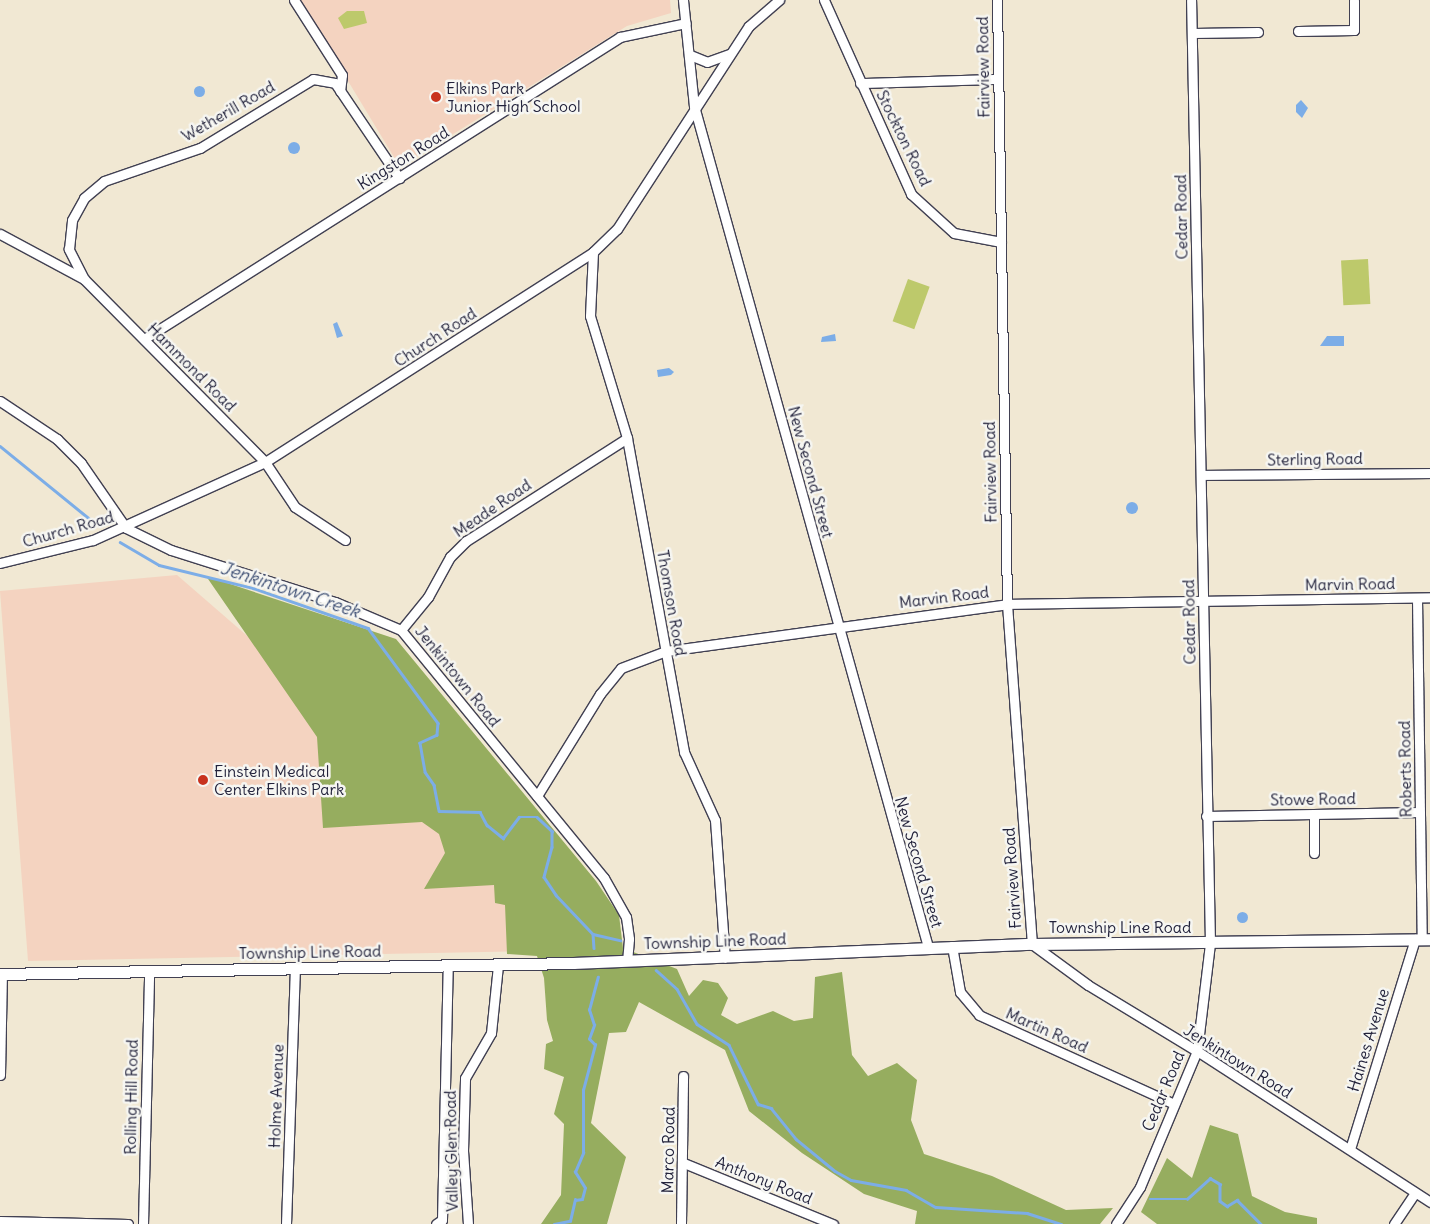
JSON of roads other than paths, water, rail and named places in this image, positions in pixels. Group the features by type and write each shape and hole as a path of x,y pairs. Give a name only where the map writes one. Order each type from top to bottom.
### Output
{"main road":[{"name":"Township Line Road","path":"1,974 725,958 928,947 1032,944 1422,939"}],"street":[{"path":"294,0 342,75 340,91"},
{"name":"New Second Street","path":"684,0 694,106 928,947"},
{"name":"Church Road","path":"0,563 93,540 126,528 265,462 593,252 618,229 694,106 749,26 779,0"},
{"name":"Stockton Road","path":"824,0 911,194 954,234 1001,242"},
{"name":"Fairview Road","path":"997,0 1007,604 1032,944"},
{"name":"Cedar Road","path":"1116,1224 1140,1187 1197,1051 1210,943 1191,0"},
{"path":"1298,31 1354,30 1354,0"},
{"name":"Kingston Road","path":"144,339 620,37 686,23"},
{"path":"1193,33 1258,32"},
{"path":"690,55 707,62 729,54"},
{"name":"Wetherill Road","path":"84,279 69,249 72,220 84,198 104,181 200,148 313,79 335,83 399,178"},
{"path":"860,83 997,79"},
{"name":"Hammond Road","path":"0,234 84,279 265,462 295,507 345,540"},
{"name":"Thomson Road","path":"593,252 590,316 628,438 684,752 715,820 725,958"},
{"name":"Jenkintown Road","path":"0,401 57,439 81,463 126,528 171,550 334,602 401,630 604,878 626,918 629,938 627,960"},
{"name":"Meade Road","path":"401,630 428,597 450,557 466,541 628,438"},
{"name":"Sterling Road","path":"1201,475 1430,473"},
{"name":"Marvin Road","path":"537,796 600,694 621,668 666,651 838,625 1007,604 1430,597"},
{"name":"Roberts Road","path":"1417,598 1422,939"},
{"name":"Stowe Road","path":"1206,816 1420,812"},
{"path":"1314,814 1314,853"},
{"name":"Haines Avenue","path":"1350,1149 1422,939"},
{"name":"Jenkintown Road","path":"1032,944 1088,985 1197,1051 1430,1202"},
{"name":"Martin Road","path":"952,946 960,992 979,1015 1174,1104"},
{"name":"Valley Glen Road","path":"468,1224 463,1151 465,1078 491,1033 498,964"},
{"path":"439,1222 448,965"},
{"name":"Holme Avenue","path":"286,1224 295,969"},
{"name":"Rolling Hill Road","path":"143,1224 148,971"},
{"path":"0,1075 1,974"},
{"name":"Marco Road","path":"681,1224 684,1163 683,1076"},
{"name":"Anthony Road","path":"684,1163 833,1224"},
{"path":"1394,1224 1415,1193"},
{"path":"0,1221 128,1224"}],"water":[{"path":"199,85 205,91 199,97 193,91"},
{"path":"1301,100 1308,108 1302,118 1296,112 1296,105"},
{"path":"292,142 296,142 300,148 296,154 292,154 288,150 288,146"},
{"path":"337,322 343,336 337,338 333,324"},
{"path":"835,334 836,341 821,342 822,337"},
{"path":"1327,336 1344,336 1344,346 1320,346"},
{"path":"669,368 674,372 671,375 658,377 657,370"},
{"path":"1130,502 1134,502 1138,508 1134,514 1130,514 1126,510 1126,506"},
{"path":"1242,911 1248,917 1242,923 1236,917"}],"waterway":[{"name":"Jenkintown Creek","path":"0,446 96,524"},
{"name":"Jenkintown Creek","path":"120,542 159,565 253,588 368,628 438,723 437,735 420,743 425,772 434,785 439,811 480,812 487,825 503,838 519,817 537,817 552,831 552,847 544,877 556,895 593,934 620,940"},
{"path":"593,934 594,948"},
{"name":"Jenkintown Creek","path":"656,970 677,989 697,1024 729,1045 758,1104 771,1108 796,1139 835,1171 851,1180 906,1190 936,1207 1027,1213 1061,1224"},
{"path":"554,1224 570,1221 575,1200 582,1199 585,1188 575,1172 583,1153 583,1090 595,1045 589,1039 594,1025 589,1010 598,977"},
{"name":"Jenkintown Creek","path":"1150,1199 1187,1199 1210,1178 1220,1184 1220,1201 1227,1206 1237,1200 1261,1224"}],"place":[{"name":"Elkins Park Junior High School","path":"436,97"},
{"name":"Einstein Medical Center Elkins Park","path":"203,780"}]}
